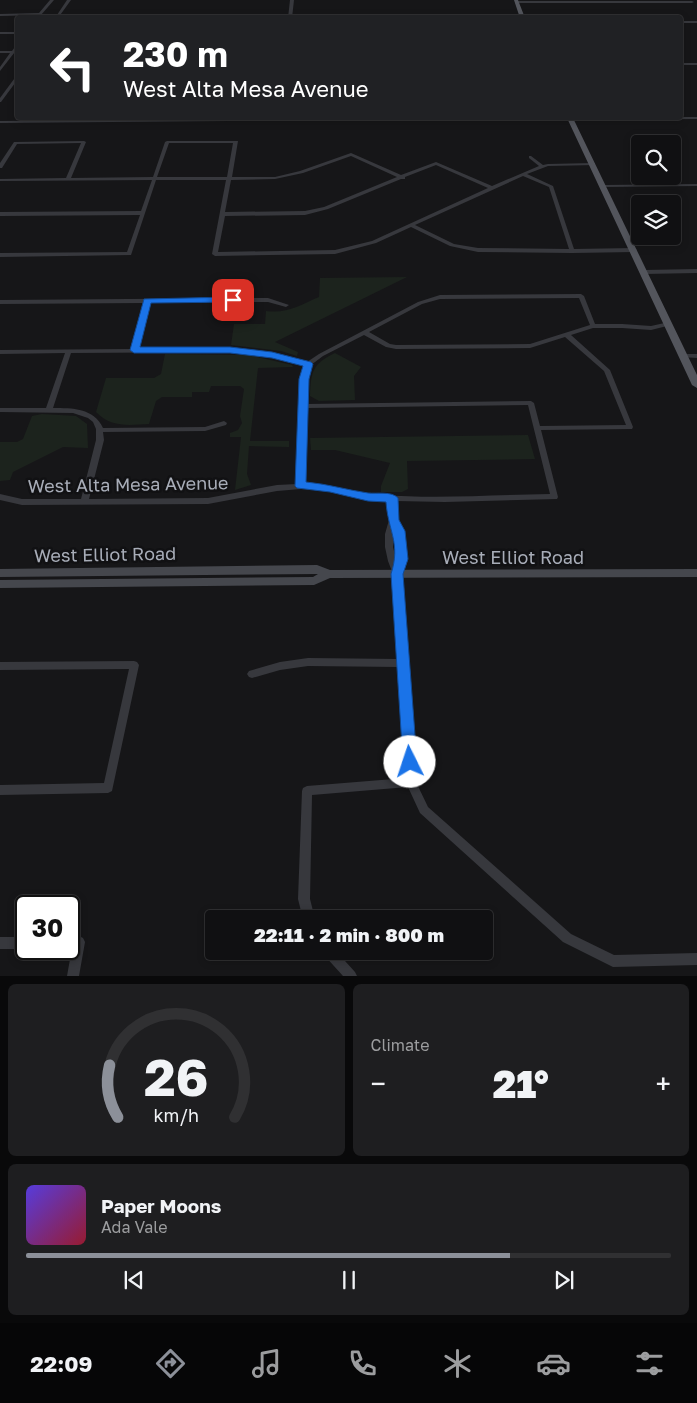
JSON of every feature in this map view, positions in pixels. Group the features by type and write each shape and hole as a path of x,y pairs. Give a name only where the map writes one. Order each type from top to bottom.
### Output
{"main road":[{"path":"516,1 522,15"},
{"path":"572,120 697,385"},
{"name":"West Elliot Road","path":"0,573 317,568 329,574"},
{"name":"West Elliot Road","path":"0,584 314,581 329,574 697,572"}],"street":[{"path":"0,15 40,14 52,0"},
{"path":"58,15 69,0"},
{"path":"290,15 292,0"},
{"path":"516,1 692,2"},
{"path":"683,22 697,22"},
{"path":"0,33 15,33"},
{"path":"0,70 15,50"},
{"path":"0,52 13,52"},
{"path":"683,64 697,64"},
{"path":"0,101 15,80"},
{"path":"683,118 697,118"},
{"path":"0,122 140,120"},
{"path":"0,168 16,143 84,142 68,179"},
{"path":"0,255 129,254 141,213 167,142 236,142 215,254 335,252 374,242 542,166 593,164"},
{"path":"0,180 275,178 301,172 352,154 403,178"},
{"path":"531,157 542,166"},
{"path":"222,214 304,213 326,208 436,163 491,188"},
{"path":"523,174 550,186 572,251"},
{"path":"604,186 697,185"},
{"path":"0,214 141,213"},
{"path":"410,225 452,245 478,250 634,250"},
{"path":"644,272 697,271"},
{"path":"301,486 304,379 308,364 321,354 427,299 440,297 581,296 593,326"},
{"path":"0,302 268,300 286,305"},
{"path":"134,350 147,301"},
{"path":"364,332 388,346 530,346 593,326 655,328 669,324"},
{"path":"303,406 531,403 537,428 630,427 607,370 566,334"},
{"path":"0,352 230,350 272,355 308,364"},
{"path":"49,410 69,352"},
{"path":"683,356 697,356"},
{"path":"0,410 72,409 93,419 101,430 100,440 84,502"},
{"path":"101,430 205,429 224,423"},
{"name":"West Alta Mesa Avenue","path":"0,497 22,502 213,500 275,488 301,486 330,488 368,497 554,497 537,428"},
{"path":"392,498 393,520 388,531 389,550 390,559 397,574 411,782 424,810 567,938 613,961 697,959"},
{"path":"252,674 280,666 308,662 404,663"},
{"path":"0,666 134,664 108,788 0,790"},
{"path":"307,910 304,899 307,791 411,782"},
{"path":"0,943 15,943"},
{"path":"73,960 73,976"},
{"path":"336,960 351,976"}],"shaded area":[{"path":"407,277 275,342 298,352 297,356 281,351 231,345 234,324 265,324 266,311 287,310 319,297 320,278"},
{"path":"335,353 361,367 354,376 355,400 319,401 310,396 314,370 317,365"},
{"path":"165,354 248,355 292,365 293,367 258,368 250,441 289,441 289,447 249,446 247,474 251,485 235,490 241,437 230,437 230,433 238,430 242,423 240,416 244,389 240,386 211,386 209,392 192,392 192,397 162,397 156,401 149,424 127,425 114,423 96,412 106,378 154,378 161,374"},
{"path":"42,414 76,416 87,424 88,448 63,447 13,472 10,480 0,481 0,442 17,442 23,439 32,416"},
{"path":"528,435 535,459 407,461 408,489 402,492 381,492 381,486 390,463 335,450 311,450 310,438"}],"route":[{"path":"233,300 147,301 134,350 246,351 308,364 304,379 301,486 330,488 368,497 392,498 393,520 399,531 402,559 397,574 410,762"}]}
